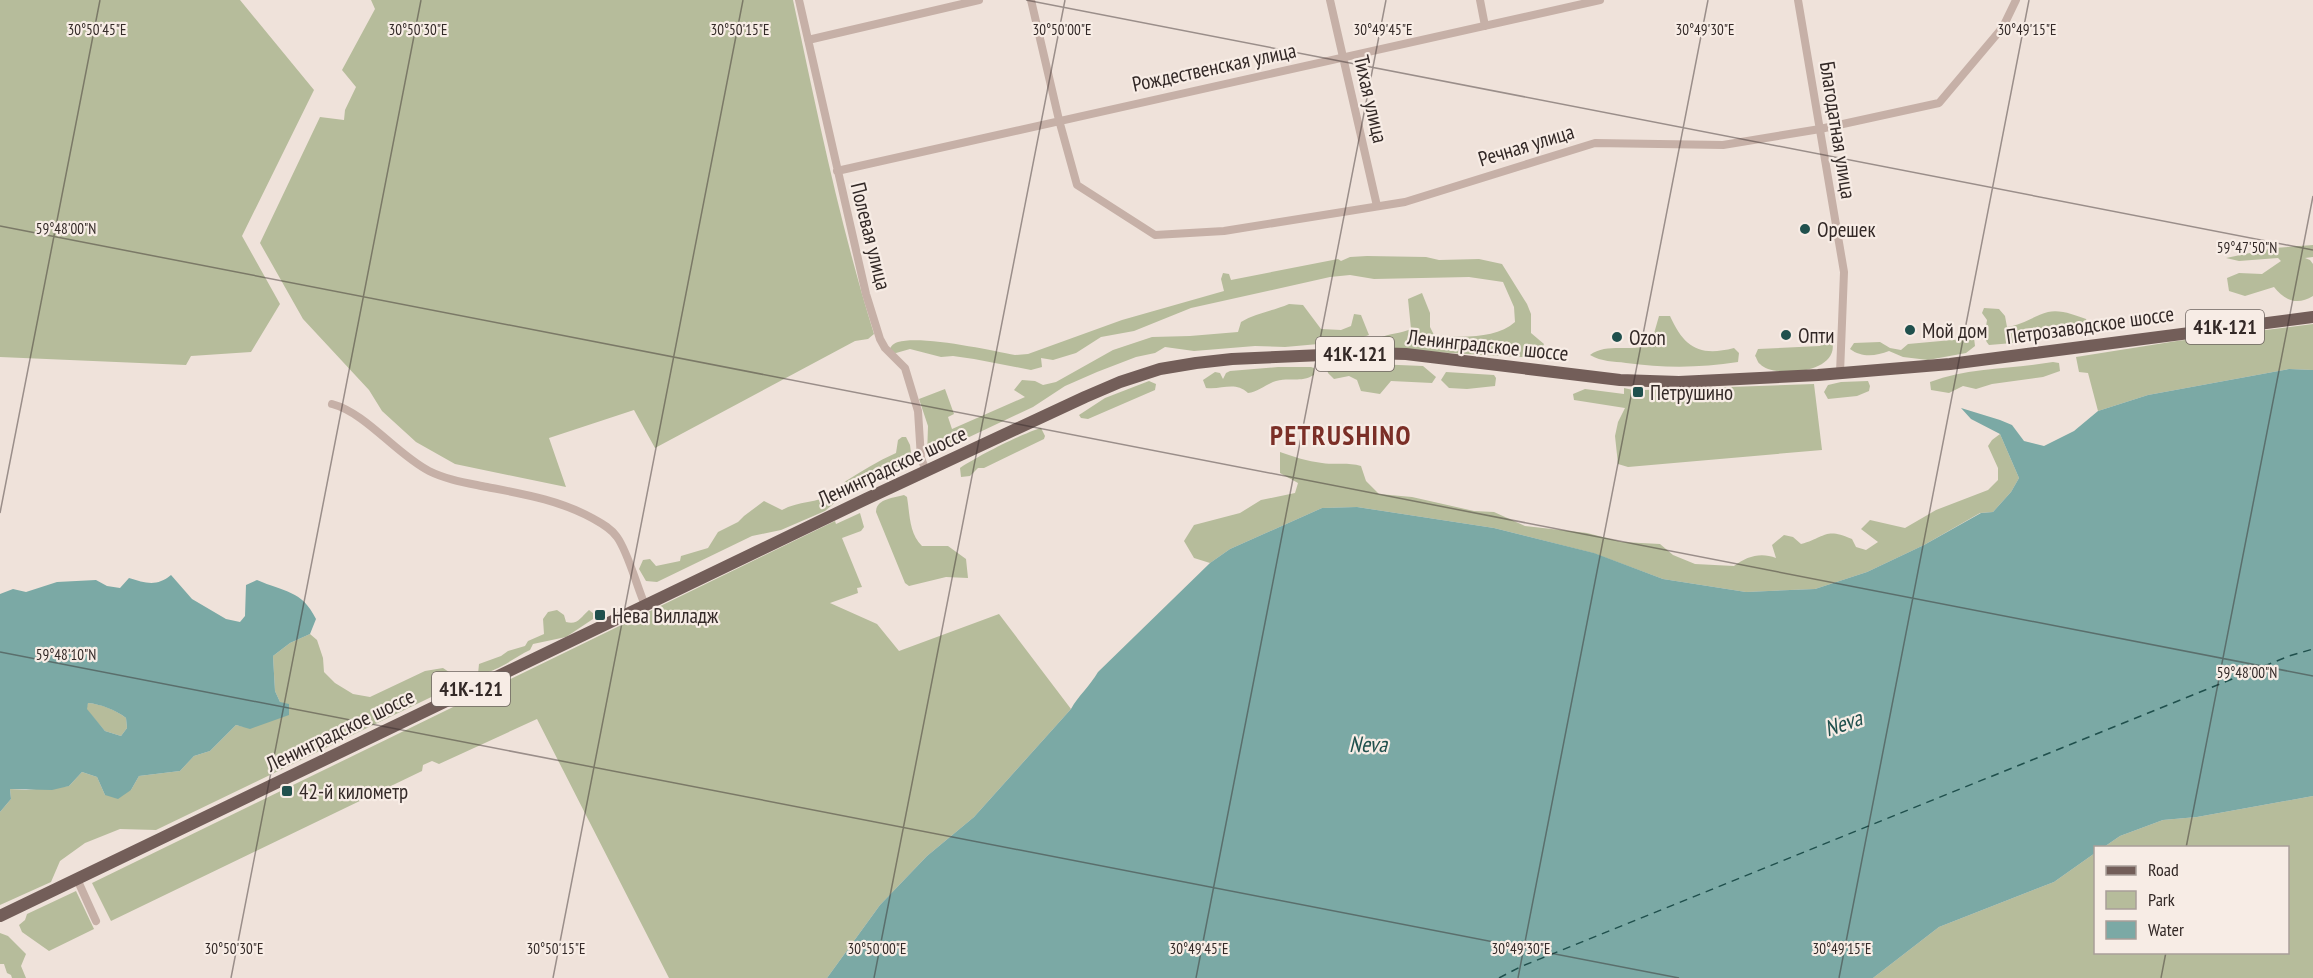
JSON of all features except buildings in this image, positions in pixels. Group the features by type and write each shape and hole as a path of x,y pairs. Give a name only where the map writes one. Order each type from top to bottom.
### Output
{"main road":[{"name":"Петрозаводское шоссе","path":"1871,370 1950,364 2313,316"},
{"name":"Ленинградское шоссе","path":"0,915 926,471 1120,382 1173,366 1207,361 1370,353 1406,354 1620,380 1660,382 1871,370"}],"street":[{"name":"Полевая улица","path":"799,0 866,294 880,339 885,348 904,368 918,411 921,458 926,471"},
{"path":"808,40 979,0"},
{"name":"Речная улица","path":"1031,0 1077,185 1155,235 1224,231 1404,202 1595,143 1723,145 1820,129 1939,103 2003,27 2016,0"},
{"name":"Тихая улица","path":"1330,0 1377,206"},
{"path":"1479,0 1485,26"},
{"name":"Рождественская улица","path":"837,171 1600,0"},
{"name":"Благодатная улица","path":"1798,0 1844,272 1840,373"},
{"path":"332,404 360,419 409,460 432,473 457,481 543,498 574,508 602,524 619,540 645,605"},
{"path":"77,879 96,921"}],"green space":[{"path":"0,0 240,0 314,90 242,236 280,304 251,352 191,356 186,365 0,357"},
{"path":"371,0 793,0 840,210 874,334 868,339 855,341 655,448 634,410 549,438 566,487 455,464 416,442 382,411 369,390 303,319 260,243 320,117 344,120 345,110 356,87 342,70 375,9"},
{"path":"2313,245 2313,257 2305,258 2313,264 2313,296 2302,301 2291,300 2274,287 2245,296 2229,291 2227,278 2239,273 2262,274 2281,261 2278,258 2239,261 2226,258 2274,248"},
{"path":"1350,257 1426,257 1439,260 1479,259 1502,264 1527,304 1531,314 1531,333 1544,344 1537,358 1379,349 1379,338 1411,329 1408,299 1422,293 1430,313 1430,327 1434,335 1466,337 1498,332 1515,322 1514,307 1503,282 1469,277 1374,279 1350,275 1330,277 1191,308 1134,331 1101,337 1076,353 1053,360 1041,358 1042,367 1031,370 974,359 941,357 910,349 896,353 889,352 898,342 922,340 1015,355 1028,354 1122,320 1224,291 1221,279 1223,273 1229,274 1231,280 1338,259 1341,261"},
{"path":"1289,304 1303,305 1321,329 1341,330 1351,326 1354,314 1361,315 1369,335 1352,341 1285,347 1255,346 1194,351 1165,347 1155,353 1136,357 1065,386 1033,407 927,457 928,426 919,399 945,389 954,414 948,417 952,429 1025,397 1014,390 1022,380 1035,381 1043,385 1056,382 1113,350 1152,337 1238,332 1241,322"},
{"path":"1984,308 1999,309 2005,316 2007,327 2057,311 2086,319 2090,330 2078,335 2044,339 2030,338 2013,343 1989,345 1985,336 1987,320 1982,313"},
{"path":"1659,316 1670,316 1681,335 1694,347 1711,351 1734,348 1739,353 1738,362 1696,366 1640,365 1608,361 1590,355 1604,349 1636,348 1651,344"},
{"path":"2313,324 2313,370 2289,369 2148,395 2098,411 2088,373 2079,372 2076,357 2177,341"},
{"path":"1974,338 1975,346 1966,353 1928,360 1903,357 1889,351 1864,355 1850,349 1854,343 1880,342 1890,348 1901,350 1908,344"},
{"path":"1827,341 1832,341 1832,352 1827,361 1805,371 1767,369 1759,363 1755,356 1758,349 1820,346"},
{"path":"1350,363 1423,366 1436,377 1432,383 1391,381 1380,394 1361,391 1357,380 1349,376 1334,379 1328,373 1327,368 1330,366"},
{"path":"2059,363 2060,371 2043,377 1992,384 1976,389 1963,386 1949,393 1931,390 1930,382 1945,377"},
{"path":"1311,367 1314,368 1314,375 1304,379 1276,381 1248,393 1238,387 1206,388 1203,380 1215,372 1220,373 1223,379 1230,371"},
{"path":"1446,372 1494,375 1495,386 1449,388 1441,380"},
{"path":"1149,381 1156,384 1155,390 1088,419 1081,418 1079,415 1105,398"},
{"path":"1868,381 1869,391 1857,396 1828,399 1824,392 1828,385"},
{"path":"1814,384 1822,450 1628,467 1618,464 1615,436 1618,422 1625,408 1574,400 1573,394 1585,389 1624,394 1624,388 1633,390 1634,397 1640,398 1644,390"},
{"path":"1041,428 1044,439 984,468 978,468 970,476 961,477 960,468 968,463 1011,440"},
{"path":"2000,434 2019,478 2011,492 1993,512 1980,513 1924,545 1867,572 1815,589 1746,592 1663,579 1593,553 1494,528 1357,507 1322,508 1230,549 1210,563 1194,558 1184,541 1194,525 1240,513 1261,500 1295,493 1298,483 1280,473 1280,452 1327,464 1361,466 1366,481 1379,494 1412,497 1474,511 1494,512 1525,526 1587,533 1622,542 1660,544 1673,555 1695,564 1734,566 1754,556 1765,555 1776,558 1772,545 1784,535 1793,537 1801,544 1826,534 1843,535 1852,539 1856,547 1866,550 1878,542 1861,529 1870,520 1905,528 1936,510 1988,490 1998,480 1998,468 1988,446"},
{"path":"906,437 910,445 912,461 874,478 861,490 839,499 825,511 781,530 752,536 657,582 646,581 639,569 643,560 650,559 656,566 680,561 681,556 708,548 718,532 738,522 764,501 782,510 834,493 846,481 896,453 898,440"},
{"path":"904,495 907,497 911,523 918,541 922,546 948,546 966,559 968,578 946,577 909,586 905,583 876,512 882,502"},
{"path":"860,513 864,527 861,531 842,538 862,587 857,588 858,593 830,603 877,624 899,651 999,614 1071,709 974,817 927,856 880,905 827,978 669,978 537,719 439,764 432,761 423,765 422,771 111,921 92,883 835,521 836,524"},
{"path":"557,610 564,615 566,622 570,623 579,620 589,610 594,614 593,619 566,637 533,644 530,650 505,664 492,671 478,674 479,664 525,646 528,641 544,634 543,619 548,612"},
{"path":"310,634 317,640 323,658 324,672 335,683 353,694 370,697 425,671 443,668 452,674 452,687 156,830 120,829 85,843 60,861 51,882 0,905 0,812 11,799 10,789 26,790 69,786 82,772 97,777 105,795 131,790 139,776 180,771 194,756 210,751 236,725 257,726 267,719 280,702 275,691 273,656 290,643"},
{"path":"88,703 108,708 126,718 127,728 121,736 105,731 86,709"},
{"path":"2313,796 2313,978 1873,978 1939,927 2054,882 2094,854 2094,954 2289,954 2289,846 2105,846 2120,836 2163,820 2197,817"},
{"path":"76,891 94,929 49,951 22,932 19,925 25,920 27,914"},
{"path":"0,933 8,936 26,954 21,966 26,978 12,978 7,973 4,964 0,964"}],"water":[{"name":"Neva","path":"2289,369 2313,370 2313,796 2197,817 2163,820 2120,836 2105,846 2094,846 2094,854 2054,882 1939,927 1873,978 827,978 880,905 927,856 974,817 1071,709 1098,672 1210,563 1230,549 1322,508 1357,507 1494,528 1594,553 1663,579 1746,592 1815,589 1867,572 1924,545 1981,513 1993,512 2011,492 2019,478 2000,434 1971,419 1961,408 2012,425 2024,441 2044,446 2074,431 2098,411 2148,395"},
{"path":"171,575 192,599 226,619 240,622 245,616 246,585 257,580 291,593 305,602 316,619 310,634 290,643 273,656 275,691 280,702 289,704 289,715 250,729 236,725 210,751 194,756 180,771 139,776 131,790 118,799 105,795 97,777 82,772 69,786 52,790 10,789 11,799 0,812 0,594 13,589 26,592 57,582 96,580 107,586 120,588 129,578 151,583 166,579","holes":["88,703 103,706 126,718 127,728 121,736 105,731 87,709"]}],"ferry route":[{"path":"1499,978 1520,967 2289,656 2313,649"}],"place":[{"name":"Орешек","path":"1805,229"},
{"name":"Мой дом","path":"1910,330"},
{"name":"Опти","path":"1786,335"},
{"name":"Ozon","path":"1617,337"},
{"name":"Петрушино","path":"1638,392"},
{"name":"Нева Вилладж","path":"600,615"},
{"name":"42-й километр","path":"287,791"}],"district":[{"name":"PETRUSHINO","path":"1341,435"}]}
